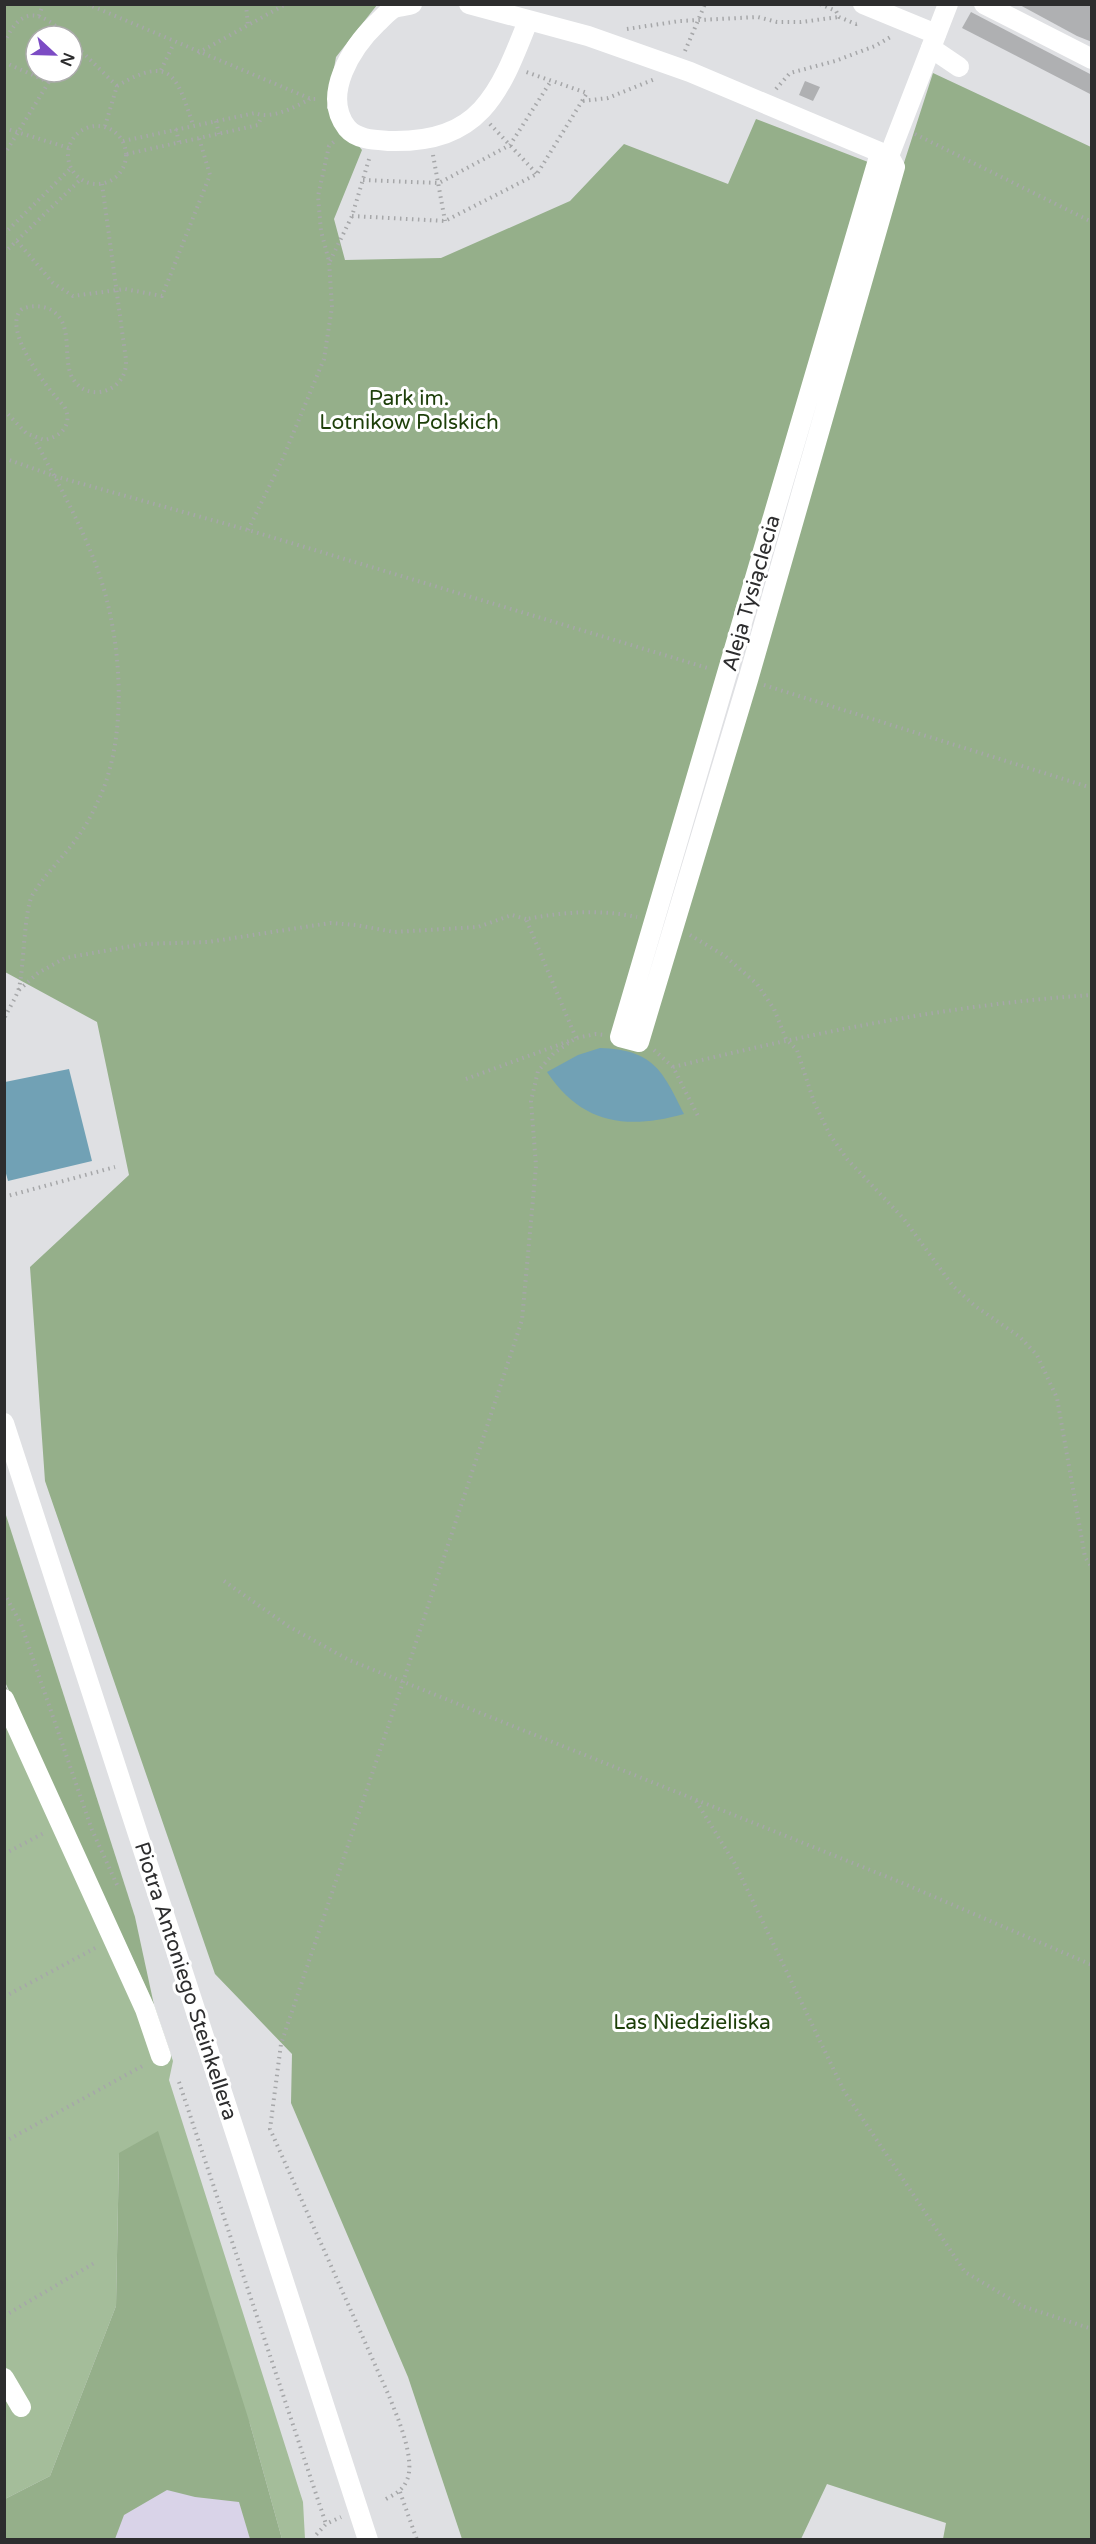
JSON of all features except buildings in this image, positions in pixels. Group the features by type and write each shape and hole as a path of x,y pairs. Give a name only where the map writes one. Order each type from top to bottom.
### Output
{"street":[{"path":"470,4 588,36 678,68 889,156"},
{"name":"Aleja Tysiąclecia","path":"620,1037 878,160 889,156 948,4"},
{"path":"984,4 1092,59"},
{"path":"399,6 366,34 351,53 337,98 348,130 360,137 375,140 430,139 455,129 479,113 497,92 510,67 528,21"},
{"path":"863,13 933,41 959,67"},
{"name":"Aleja Tysiąclecia","path":"639,1042 748,680 895,167 889,156"},
{"path":"620,1037 639,1042"},
{"name":"Piotra Antoniego Steinkellera","path":"4,1423 368,2540"},
{"path":"4,1700 114,1938 145,2009 160,2056"},
{"path":"4,2378 21,2407"}],"path":[{"path":"39,16 43,4"},
{"path":"87,4 174,43 311,99 337,98"},
{"path":"246,4 248,26"},
{"path":"198,53 286,4"},
{"path":"582,101 608,98 678,68 705,4"},
{"path":"820,4 836,11 839,17"},
{"path":"622,30 697,20 758,17 777,22 801,22 839,17 856,24 863,13"},
{"path":"4,43 11,28 30,16 46,18 53,24"},
{"path":"763,103 790,74 875,46 900,31"},
{"path":"160,70 174,43"},
{"path":"84,54 117,86"},
{"path":"4,62 24,71"},
{"path":"352,216 446,221 537,174 587,93 510,67"},
{"path":"105,126 117,86 143,73 160,70 171,76 178,84 193,125"},
{"path":"363,180 439,183 510,146 551,81"},
{"path":"4,155 47,84"},
{"path":"123,141 255,113 262,116 293,109 311,99"},
{"path":"479,113 537,174"},
{"path":"127,154 258,125 262,116"},
{"path":"216,121 219,134"},
{"path":"92,126 105,126 114,130 123,141 127,154 123,169 114,179 102,184 91,183 81,179 71,168 68,159 69,148 79,132 92,126"},
{"path":"900,127 1092,222"},
{"path":"4,128 69,148"},
{"path":"176,129 179,143"},
{"path":"248,530 283,458 324,359 332,308 329,261 321,231 318,196 329,146 348,130"},
{"path":"17,241 53,283 72,296 125,289 162,296 210,176 199,138"},
{"path":"430,139 446,221"},
{"path":"329,261 352,216 375,140"},
{"path":"5,233 71,168"},
{"path":"4,253 81,179"},
{"path":"10,319 15,313 31,307 52,310 63,326 71,376 78,385 89,392 111,389 119,383 127,369 102,184"},
{"path":"27,367 68,413 68,422 60,434 53,439 34,438"},
{"path":"4,410 34,438 95,562 106,597 114,642 118,687 117,724 111,764 84,829 31,896 19,990 5,1017"},
{"path":"4,458 54,476 248,530 728,674"},
{"path":"748,680 1092,788"},
{"path":"19,990 38,973 65,958 143,944 208,942 330,923 394,932 478,927 512,915 526,918"},
{"path":"673,1067 786,1039 987,1006 1092,994"},
{"path":"465,1079 576,1038 596,1034 620,1037"},
{"path":"386,2499 399,2492 408,2479 408,2458 402,2429 270,2129 281,2044 522,1320 536,1166 531,1101 538,1071 554,1053 576,1038"},
{"path":"786,1039 797,1050 818,1110 830,1135 847,1159 903,1218 953,1286 1020,1337 1037,1355 1057,1398 1085,1557 1092,1568"},
{"path":"639,1042 656,1051 673,1067 698,1116"},
{"path":"4,1197 116,1167"},
{"path":"224,1581 288,1626 349,1660 900,1882 1092,1965"},
{"path":"4,1593 21,1624 92,1830 118,1887"},
{"path":"695,1800 735,1864 844,2091 965,2272 1022,2306 1092,2329"},
{"path":"4,1854 60,1824"},
{"path":"4,1997 114,1938"},
{"path":"4,2142 160,2056"},
{"path":"179,2082 326,2524"},
{"path":"4,2316 96,2262"},
{"path":"399,2492 417,2540"},
{"path":"315,2540 315,2536 326,2524 342,2517"}],"shaded area":[{"path":"221,2437 250,2539 5,2540 5,2499"}],"green space":[{"path":"4,5 377,5 336,57 327,108 362,150 334,219 345,260 441,258 570,201 624,144 728,184 756,119 868,162 614,1028 646,1039 902,169 933,73 1091,147 1091,2539 943,2539 946,2523 827,2484 801,2539 462,2539 408,2377 291,2103 292,2054 215,1974 45,1481 30,1267 129,1175 97,1022 5,972"},
{"path":"4,1509 135,1917 154,2005 5,1682"},
{"path":"4,1682 154,2005 173,2061 169,2080 303,2502 305,2539 282,2539 250,2424 119,2153 116,2306 50,2476 5,2499"},
{"path":"158,2131 250,2424 282,2539 250,2539 239,2502 195,2497 167,2490 124,2515 115,2539 5,2539 5,2499 50,2476 116,2306 119,2153"}],"water":[{"path":"600,1048 632,1053 654,1065 669,1085 684,1114 643,1122 624,1121 590,1112 575,1103 547,1072 578,1055"},
{"path":"69,1069 92,1161 8,1181 4,1166 5,1082"}],"park label":[{"name":"Park im. Lotnikow Polskich","path":"409,410"},
{"name":"Las Niedzieliska","path":"692,2022"}]}
